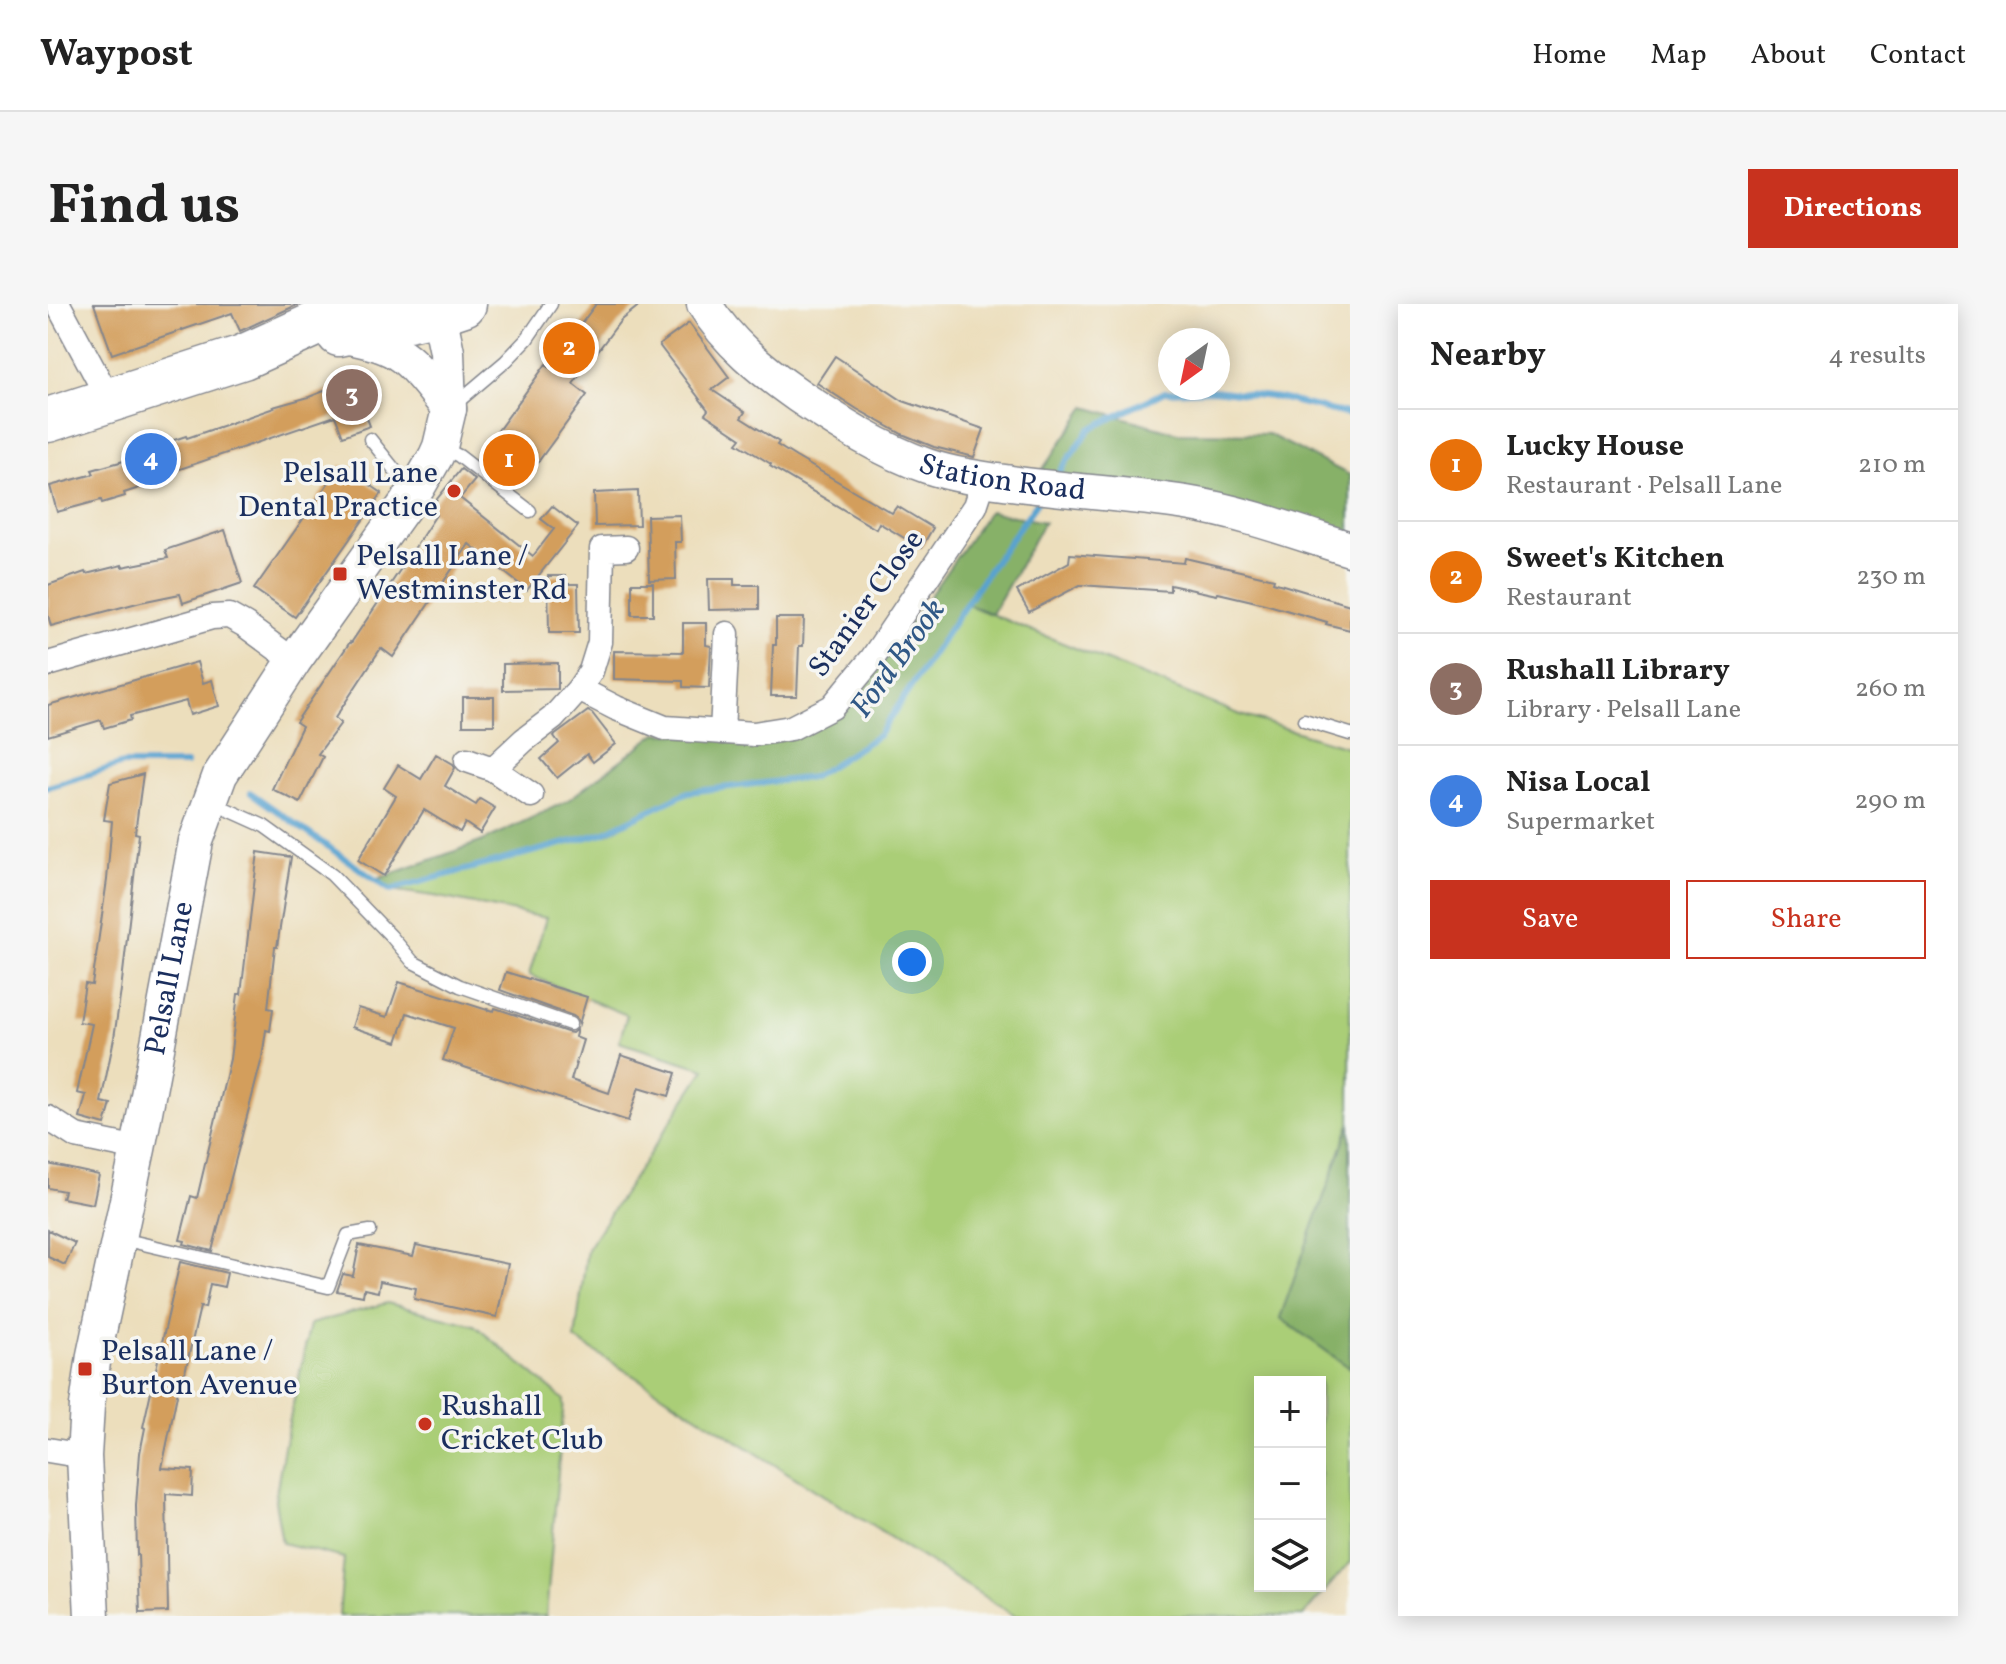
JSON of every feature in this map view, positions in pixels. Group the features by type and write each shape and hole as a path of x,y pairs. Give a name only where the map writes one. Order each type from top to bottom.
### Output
{"highway":[{"path":"48,420 243,357 345,314 447,307"}],"main road":[{"name":"Station Road","path":"704,304 745,355 769,375 825,414 877,444 928,466 984,479 1189,504 1238,515 1350,549"},
{"name":"Pelsall Lane","path":"92,1616 84,1456 87,1406 94,1355 138,1149 196,841 220,775 294,661 428,473 440,447 449,409 447,307"},
{"path":"345,314 377,343 400,354 412,364 449,409"}],"street":[{"path":"58,304 110,401"},
{"name":"Stanier Close","path":"579,689 665,728 754,734 791,728 832,707 872,659 975,506 984,479"},
{"path":"493,769 553,718 591,671 600,642 602,549 626,548"},
{"path":"48,664 212,617 229,616 294,661"},
{"path":"722,732 727,634"},
{"path":"467,760 493,769 531,795"},
{"path":"48,1118 76,1136 138,1149"},
{"path":"48,1450 84,1456"}],"lane":[{"path":"449,409 506,361 527,339 551,304"},
{"path":"370,439 402,479 418,487"},
{"path":"440,447 459,456 530,511"},
{"path":"1304,720 1350,734"},
{"path":"210,801 264,826 332,875 413,962 460,986 570,1024"},
{"path":"119,1238 328,1287 348,1235 370,1231"}],"green space":[{"path":"1086,407 1178,433 1268,434 1350,475 1350,535 1040,473"},
{"path":"989,511 1044,522 992,614 966,604 879,735 813,777 688,792 603,833 390,890 378,879 483,841 567,801 657,733 777,740 842,715 881,665"},
{"path":"966,604 1241,715 1350,748 1350,1124 1281,1318 1350,1368 1350,1562 1326,1590 1326,1376 1254,1376 1254,1592 1324,1592 1303,1616 1015,1616 575,1339 587,1249 705,1069 619,1042 627,1015 529,975 546,918 390,890 607,834 688,792 813,777 879,735"},
{"path":"1350,1124 1350,1368 1280,1318"},
{"name":"Rushall Cricket Club","path":"387,1303 474,1325 564,1400 546,1616 339,1616 344,1558 282,1543 275,1500 310,1324"}],"building":[{"path":"94,304 299,304 240,331 232,313 112,354"},
{"path":"596,304 641,304 621,320 573,384 587,395 538,462 497,432 546,364 549,367"},
{"path":"689,323 729,377 712,390 745,412 741,418 779,442 777,445 796,457 892,513 897,506 933,528 921,548 879,523 876,529 770,466 737,443 741,438 705,414 708,410 659,345"},
{"path":"835,356 903,401 984,429 974,457 934,447 902,434 817,383"},
{"path":"352,380 370,426 343,436 335,416 171,472 173,477 124,493 125,496 57,512 50,486 94,474 92,470 134,458 130,445 159,436 162,444 187,438"},
{"path":"341,465 382,493 295,617 254,589"},
{"path":"461,469 475,480 460,498 533,556 554,529 541,519 552,506 578,526 527,590 469,544 393,657 381,648 335,718 341,723 318,754 323,757 300,803 272,789 302,726 296,722 436,515 429,509"},
{"path":"638,491 639,525 595,526 594,493"},
{"path":"680,515 681,542 675,542 676,579 649,580 647,516"},
{"path":"225,530 242,583 183,603 180,594 51,626 48,585 85,572 168,558 165,550"},
{"path":"1070,554 1184,563 1185,558 1274,579 1273,582 1350,605 1350,630 1265,604 1170,585 1170,591 1080,585 1029,612 1017,591 1069,562"},
{"path":"548,576 565,576 565,584 578,584 579,633 549,633"},
{"path":"708,579 734,579 734,585 759,585 759,609 709,610"},
{"path":"632,583 653,583 653,615 632,615"},
{"path":"776,618 804,618 803,646 799,646 797,696 771,696"},
{"path":"683,623 706,623 706,645 711,646 709,688 683,687 683,681 614,679 614,651 683,652"},
{"path":"197,662 203,683 212,680 219,706 190,715 186,701 130,716 131,720 104,728 101,720 48,736 48,705"},
{"path":"558,663 558,689 503,690 503,664"},
{"path":"463,697 494,697 494,725 463,725"},
{"path":"588,711 616,744 593,762 587,754 557,778 541,759 559,743 554,736"},
{"path":"436,754 455,768 445,786 476,805 480,799 495,808 480,833 465,823 460,832 424,810 384,876 358,860 396,796 384,788 398,765 421,779"},
{"path":"143,774 121,990 101,1102 111,1104 105,1125 80,1118 86,1095 77,1093 92,1024 79,1022 85,984 92,985 107,880 112,821 104,820 110,783"},
{"path":"258,852 291,857 275,947 268,1008 273,1009 270,1031 266,1030 262,1058 212,1251 184,1244 185,1241 180,1240 191,1196 197,1198 230,1059"},
{"path":"506,972 587,997 579,1024 573,1016 500,990"},
{"path":"399,982 487,1010 494,1011 495,1008 567,1032 577,1029 575,1037 583,1040 571,1080 609,1093 621,1055 676,1073 669,1096 639,1087 628,1121 443,1060 454,1028 407,1013 397,1042 352,1027 358,1008 387,1017"},
{"path":"48,1164 99,1175 93,1204 62,1198 64,1191 48,1188"},
{"path":"48,1230 75,1243 65,1265 48,1257"},
{"name":"Rushall Cricket Club","path":"359,1245 413,1256 416,1245 508,1264 497,1317 414,1299 416,1288 380,1281 378,1292 364,1289 363,1296 337,1291 343,1274 353,1276"},
{"path":"180,1262 227,1273 224,1287 210,1284 205,1308 200,1307 183,1381 180,1380 162,1468 193,1470 192,1496 166,1494 168,1612 140,1613 136,1506 140,1453"}],"waterway":[{"name":"Ford Brook","path":"1055,478 1090,429 1164,392 1213,390 1279,398 1350,415"},
{"name":"Ford Brook","path":"251,793 390,890 603,833 688,792 813,777 879,735 1041,497"},
{"name":"Ford Brook","path":"48,787 123,764 186,764"}],"place":[{"name":"Sweet's Kitchen","path":"569,348"},
{"name":"Rushall Library","path":"352,395"},
{"name":"Nisa Local","path":"151,459"},
{"name":"Lucky House","path":"509,460"},
{"name":"Pelsall Lane Dental Practice","path":"454,491"},
{"name":"Pelsall Lane / Westminster Rd","path":"340,574"},
{"name":"Pelsall Lane / Burton Avenue","path":"85,1369"},
{"name":"Rushall Cricket Club","path":"425,1424"}]}
